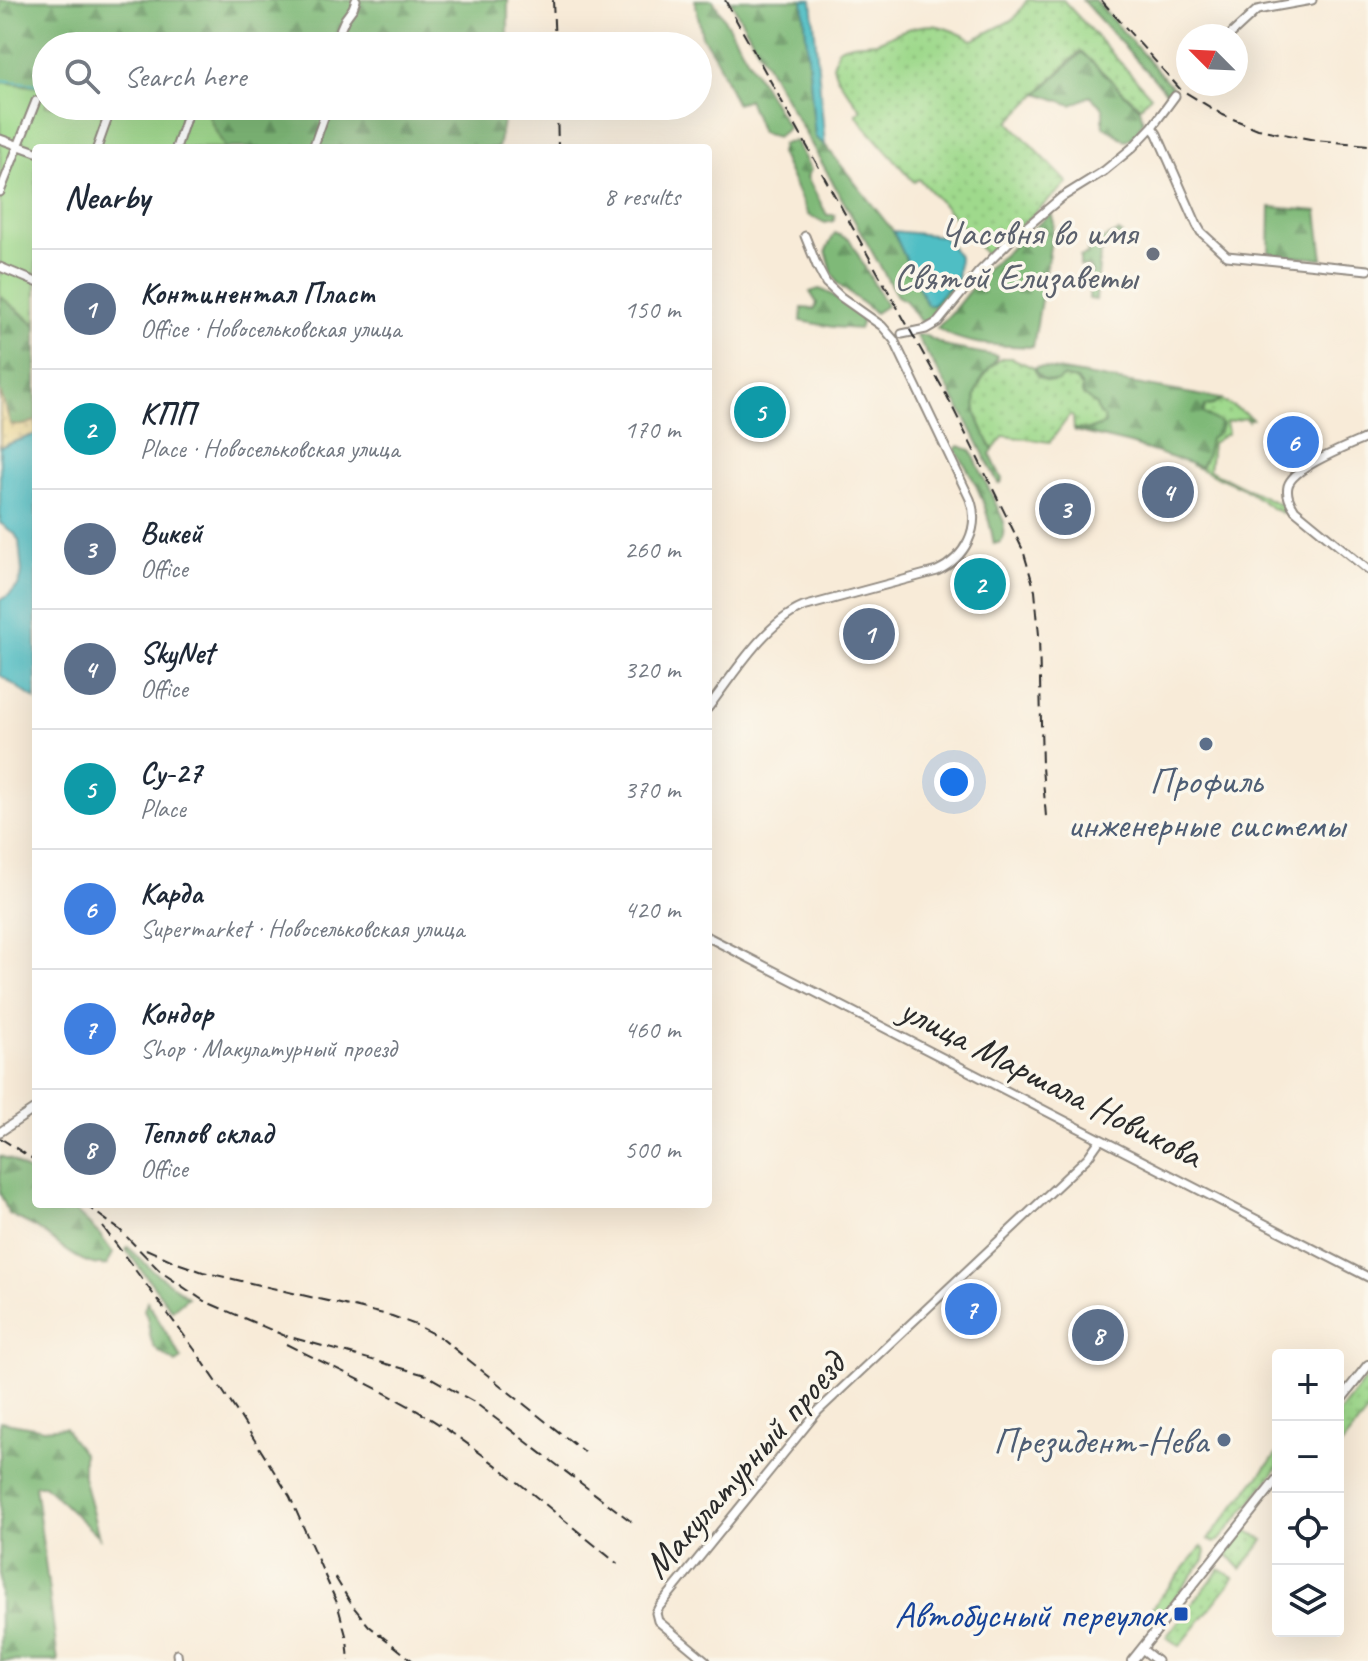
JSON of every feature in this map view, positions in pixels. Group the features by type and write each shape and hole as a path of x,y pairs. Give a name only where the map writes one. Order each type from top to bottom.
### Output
{"street":[{"path":"339,32 356,0"},
{"path":"1242,24 1257,10 1312,0"},
{"path":"902,334 926,329 938,322 978,273 1011,240 1062,197 1104,171 1132,148 1175,96"},
{"path":"0,192 32,111"},
{"path":"98,144 107,120"},
{"path":"177,144 185,120"},
{"path":"314,144 323,120"},
{"path":"1152,127 1201,232 1227,256 1368,270"},
{"path":"0,139 32,151"},
{"path":"712,703 766,635 788,615 809,605 949,566 965,547 974,526 970,499 894,340 882,326 826,283 805,236"},
{"path":"0,267 32,280"},
{"path":"1368,437 1304,468 1293,476 1287,492 1295,510 1368,570"},
{"name":"улица Маршала Новикова","path":"712,939 1368,1277"},
{"path":"0,1132 32,1111"},
{"name":"Макулатурный проезд","path":"706,1661 658,1621 656,1613 659,1607 818,1411 1088,1157 1100,1140"},
{"path":"1344,1395 1368,1365"},
{"path":"1132,1661 1272,1486"},
{"path":"1142,1649 1157,1661"}],"green space":[{"path":"0,0 508,0 508,32 32,32 32,86 0,82"},
{"path":"695,0 713,0 788,128 777,137 761,133 748,99 736,104 712,52 712,32 701,32"},
{"path":"730,0 803,0 815,137 825,145 893,231 927,305 933,305 946,289 951,288 951,295 934,316 920,321 906,301 897,296"},
{"path":"1027,0 1063,0 1151,96 1140,107 1080,51 1009,122 1068,183 1013,232 1003,234 1003,242 987,257 919,179 914,182 865,127 856,114 861,110 837,77 833,66 838,49 842,47 876,42 920,26 945,28 973,40 1014,19"},
{"path":"1082,0 1095,0 1172,87 1166,92"},
{"path":"1082,52 1140,109 1143,121 1127,141 1103,126 1103,108 1090,96 1072,105 1038,93"},
{"path":"0,82 32,86 32,120 210,120 223,144 32,144 32,321 0,296"},
{"path":"503,120 499,144 223,144 211,122"},
{"path":"795,141 811,170 807,177 827,215 835,215 834,221 825,223 808,215 780,153 782,144"},
{"path":"1270,207 1317,211 1323,259 1269,254"},
{"path":"1051,213 1054,223 1033,347 971,342 937,328 986,270"},
{"path":"1119,232 1122,234 1100,254 1096,300 1089,299 1090,267 1080,266 1080,257 1088,254 1087,246"},
{"path":"835,233 850,240 886,306 875,313 838,284 832,273 826,250"},
{"path":"819,289 836,297 863,318 859,329 801,321 802,308 815,309 817,303 810,292"},
{"path":"0,296 32,323 32,422 11,425 0,392"},
{"path":"916,335 924,335 948,347 997,356 978,387 975,405 993,450 990,454 1001,483 998,483 966,419"},
{"path":"1003,358 1012,358 1034,368 1038,377 1076,380 1083,394 1096,405 1105,424 1088,430 1074,429 1070,415 1050,442 1004,436 993,450 978,420 975,401 981,382 993,365"},
{"path":"1034,368 1221,399 1205,406 1203,413 1222,424 1220,431 1210,439 1201,467 1130,444 1075,431 1105,424 1104,418 1096,405 1082,394 1077,380 1062,377 1058,381 1046,380"},
{"path":"1221,399 1252,419 1226,422 1228,433 1212,443 1209,470 1283,506 1282,513 1243,488 1191,465 1201,467 1207,449 1210,418 1203,414 1205,406"},
{"path":"959,446 971,450 1004,522 1001,542 994,544 980,494 955,449"},
{"path":"0,1156 32,1174 32,1208 72,1208 100,1235 113,1253 107,1265 97,1265 77,1257 33,1226 9,1214 0,1193"},
{"path":"128,1247 188,1297 172,1310 126,1250"},
{"path":"147,1301 182,1359 176,1363 153,1344 144,1310"},
{"path":"1368,1376 1368,1412 1344,1442 1344,1406"},
{"path":"0,1421 44,1429 65,1427 83,1453 83,1477 99,1537 44,1485 35,1485 58,1661 0,1661"},
{"path":"1272,1459 1272,1475 1220,1540 1215,1542 1208,1539"},
{"path":"1246,1530 1264,1540 1241,1569 1227,1554"},
{"path":"1202,1546 1206,1552 1204,1560 1152,1626 1143,1619"},
{"path":"1220,1569 1234,1578 1180,1646 1166,1637"}],"sand":[{"path":"0,392 11,425 32,422 32,435 0,447"}],"water":[{"path":"803,0 812,0 825,145 815,137"},
{"path":"893,231 942,236 959,256 957,283 946,289 933,305 927,305"},
{"path":"32,435 32,697 0,675 0,600 18,586 22,572 19,541 0,523 0,447"}],"waterway":[{"path":"0,80 32,83"}],"railway":[{"path":"553,0 554,32"},
{"path":"725,0 947,396 1023,550 1035,591 1039,635 1046,817"},
{"path":"1101,0 1180,89 1223,115 1258,129 1315,140 1368,145"},
{"path":"557,120 558,144"},
{"path":"0,1138 32,1158"},
{"path":"90,1208 120,1230 161,1272 204,1301 283,1335 426,1375 474,1402 632,1522"},
{"path":"103,1227 195,1350 290,1497 337,1603 347,1639 349,1661"},
{"path":"146,1249 203,1272 392,1316 416,1325 441,1338 584,1452"},
{"path":"286,1344 430,1418 514,1479 618,1564"},
{"path":"335,1577 369,1626 413,1661"}],"place":[{"name":"Часовня во имя Святой Елизаветы","path":"1153,254"},
{"name":"Су-27","path":"760,412"},
{"name":"Карда","path":"1293,442"},
{"name":"SkyNet","path":"1168,492"},
{"name":"Викей","path":"1065,509"},
{"name":"КПП","path":"980,584"},
{"name":"Континентал Пласт","path":"869,634"},
{"name":"Профиль инженерные системы","path":"1206,744"},
{"name":"Кондор","path":"971,1309"},
{"name":"Теплов склад","path":"1098,1335"},
{"name":"Президент-Нева","path":"1224,1440"},
{"name":"Автобусный переулок","path":"1181,1614"}]}
